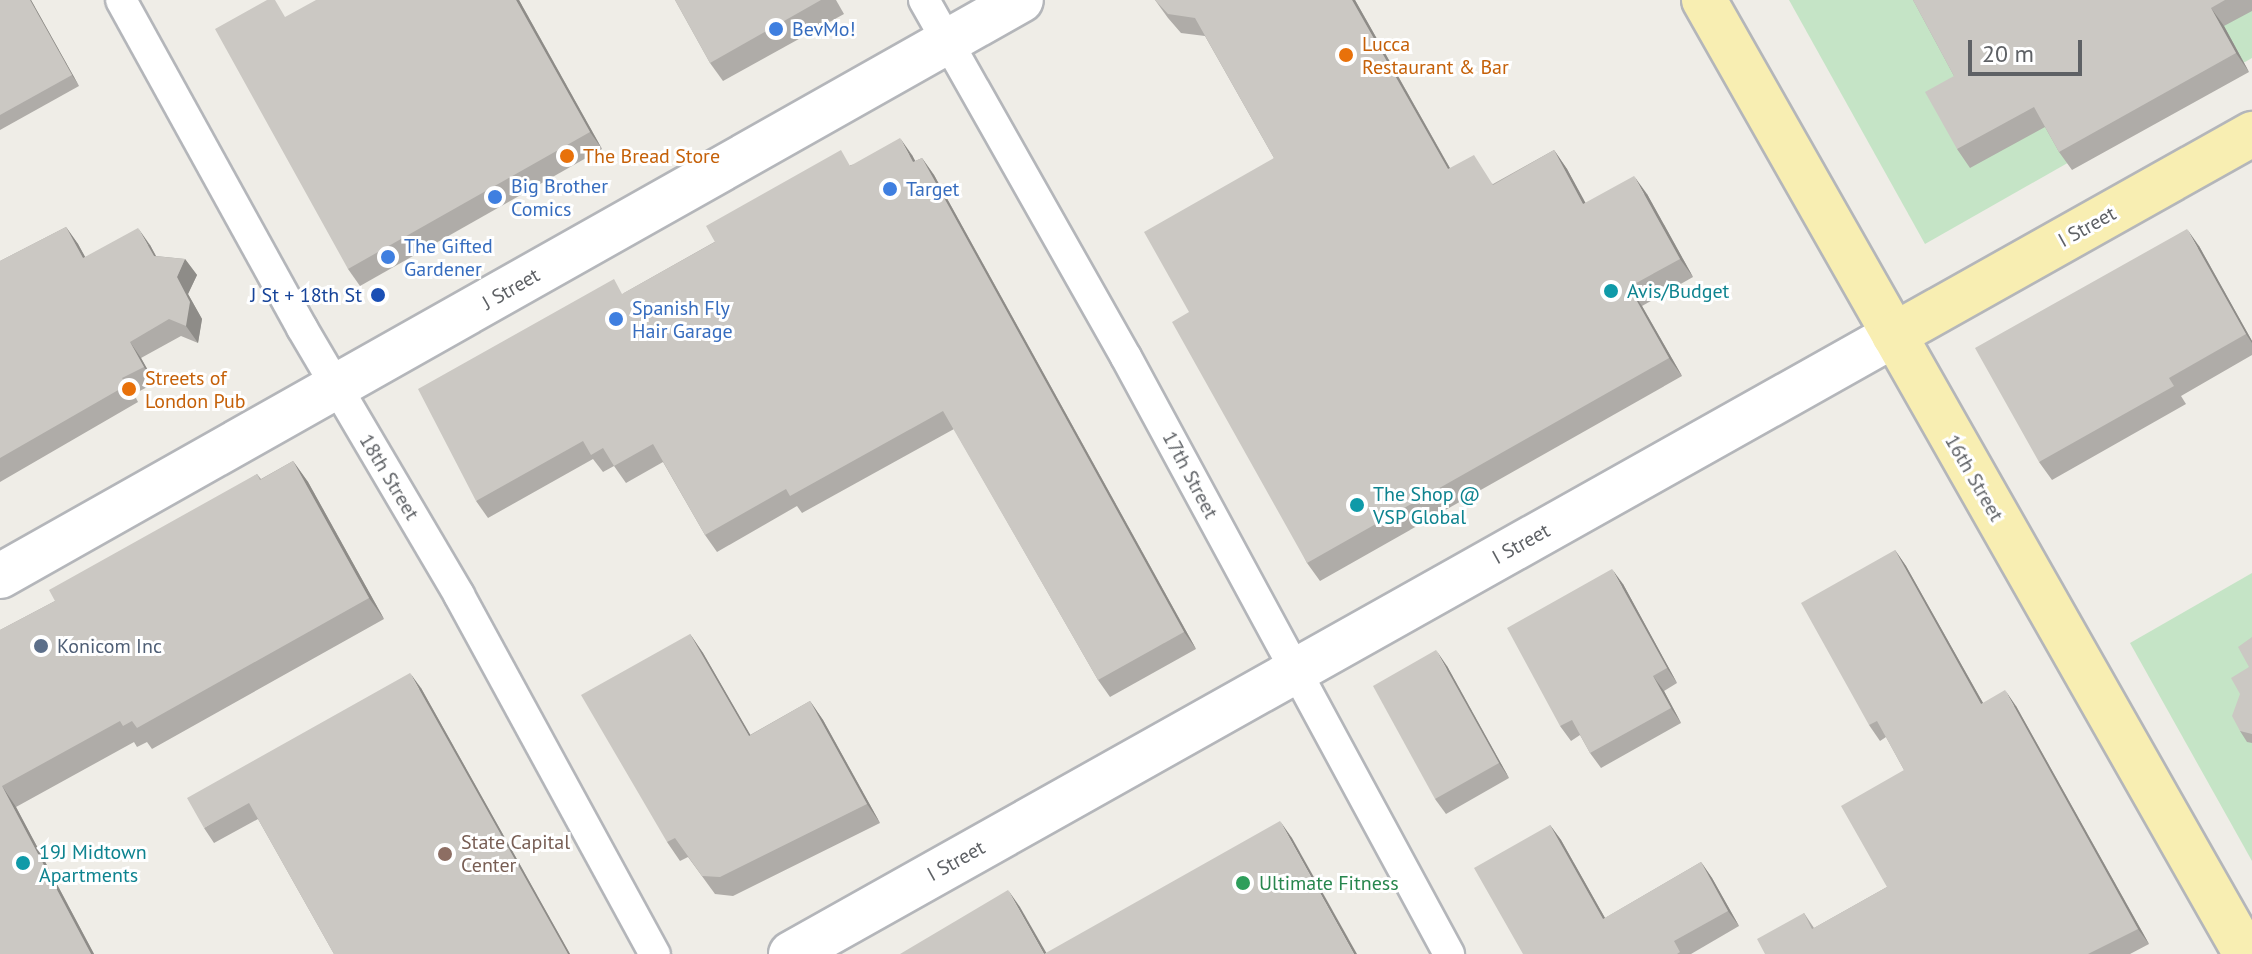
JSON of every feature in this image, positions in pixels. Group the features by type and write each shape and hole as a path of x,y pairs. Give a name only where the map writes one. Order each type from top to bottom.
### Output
{"main road":[{"name":"J Street","path":"0,576 337,390 1021,0"},
{"name":"16th Street","path":"1710,12 2246,954"},
{"name":"I Street","path":"791,954 2252,134"}],"street":[{"name":"18th Street","path":"121,0 337,390 459,595 655,954"},
{"name":"17th Street","path":"924,0 1449,954"}],"green space":[{"path":"1789,0 2252,0 2252,58 1925,244"},
{"path":"2252,573 2252,861 2130,643"}],"building":[{"path":"0,0 30,0 72,75 0,115"},
{"path":"267,0 275,0 285,17 316,0 516,0 590,132 348,269 215,29"},
{"path":"675,0 821,0 710,63"},
{"path":"1155,0 1352,0 1448,169 1474,155 1493,185 1554,150 1583,204 1634,176 1680,259 1629,287 1669,358 1307,563 1172,322 1189,312 1144,232 1274,158 1195,18 1168,14"},
{"path":"1913,0 2225,0 2211,8 2236,53 2059,152 2034,107 1957,149 1925,92 1954,76"},
{"path":"900,138 913,162 922,158 1184,632 1098,680 943,411 790,496 786,489 705,535 653,444 614,466 603,448 591,455 583,441 476,501 418,389 614,279 622,294 715,242 706,226 841,150 850,166"},
{"path":"66,227 83,258 138,228 154,256 185,259 177,277 190,302 186,326 169,319 130,342 144,367 122,378 127,385 0,458 0,261"},
{"path":"2187,229 2246,334 2169,378 2174,386 2039,462 1975,348"},
{"path":"293,461 369,598 137,728 132,721 123,726 120,721 2,786 91,954 0,954 0,630 55,601 49,590 257,474 260,480"},
{"path":"1895,550 1981,704 2005,690 2138,929 2088,954 1765,954 1757,939 1804,913 1812,929 1887,887 1841,806 1904,770 1877,721 1869,725 1801,603"},
{"path":"1612,569 1667,668 1653,676 1671,708 1590,753 1572,720 1560,726 1507,628"},
{"path":"690,634 749,736 810,701 867,804 720,877 702,876 675,838 667,842 581,695"},
{"path":"2252,637 2252,734 2240,731 2232,716 2240,694 2231,678 2249,667 2238,647"},
{"path":"1436,650 1499,763 1435,799 1373,686"},
{"path":"410,673 568,954 334,954 249,803 204,828 187,798"},
{"path":"1280,821 1354,954 1044,954"},
{"path":"1550,825 1603,919 1701,862 1728,911 1674,941 1680,952 1677,954 1523,954 1474,868"},
{"path":"1008,890 1044,954 900,954"}],"place":[{"name":"BevMo!","path":"776,29"},
{"name":"Lucca Restaurant & Bar","path":"1346,55"},
{"name":"The Bread Store","path":"567,156"},
{"name":"Target","path":"890,189"},
{"name":"Big Brother Comics","path":"495,197"},
{"name":"The Gifted Gardener","path":"388,257"},
{"name":"Avis/Budget","path":"1611,291"},
{"name":"J St + 18th St","path":"378,295"},
{"name":"Spanish Fly Hair Garage","path":"616,319"},
{"name":"Streets of London Pub","path":"129,389"},
{"name":"The Shop @ VSP Global","path":"1357,505"},
{"name":"Konicom Inc","path":"41,646"},
{"name":"State Capital Center","path":"445,854"},
{"name":"19J Midtown Apartments","path":"23,863"},
{"name":"Ultimate Fitness","path":"1243,883"}]}
